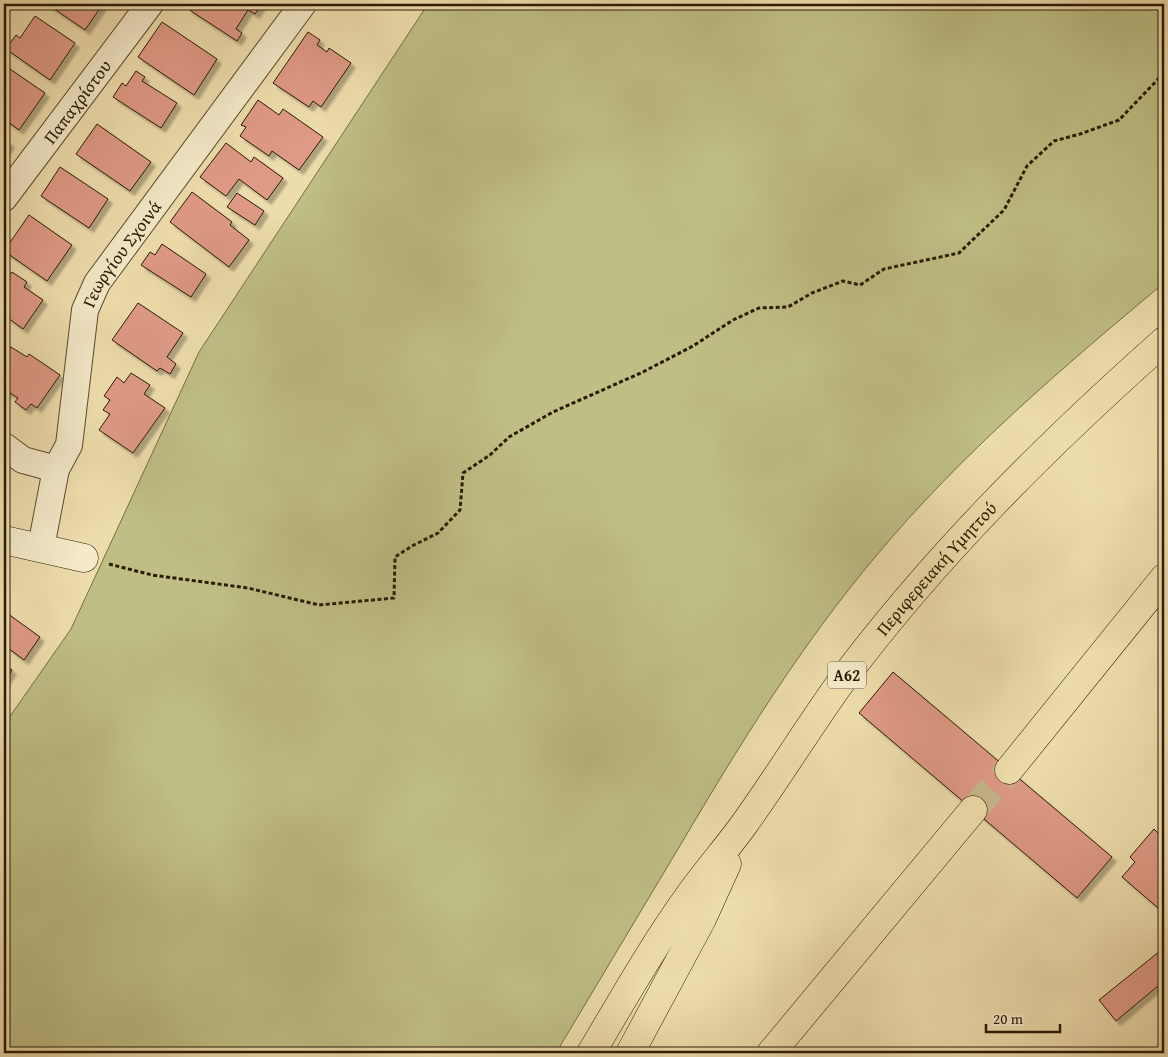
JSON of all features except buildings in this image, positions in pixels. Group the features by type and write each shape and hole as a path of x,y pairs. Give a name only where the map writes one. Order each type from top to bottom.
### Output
{"highway":[{"name":"Περιφερειακή Υμηττού","path":"744,826 841,683 910,597 964,535 1046,450 1164,341"},
{"path":"1008,770 1164,578"},
{"path":"771,1053 973,810"},
{"path":"591,1053 652,950 691,893 744,826"},
{"path":"630,1053 702,919 744,826"}],"street":[{"name":"Παπαχρίστου","path":"4,198 150,4"},
{"name":"Γεωργίου Σχοινά","path":"41,547 56,469 69,445 85,310 97,283 303,4"},
{"path":"4,446 24,460 56,469"},
{"path":"4,540 84,558"}],"path":[{"path":"84,558 152,575 248,588 319,605 394,598 396,557 412,546 438,533 460,510 463,473 490,455 509,437 553,412 643,372 693,346 733,320 759,308 788,306 812,293 843,281 860,285 884,269 959,253 1004,210 1027,166 1054,141 1119,120 1164,72"}],"green space":[{"path":"428,4 1164,4 1164,283 1051,379 978,447 909,518 822,624 749,732 556,1053 4,1053 4,725 71,629 199,352"}],"tunnel":[{"path":"973,810 1009,770"}]}
